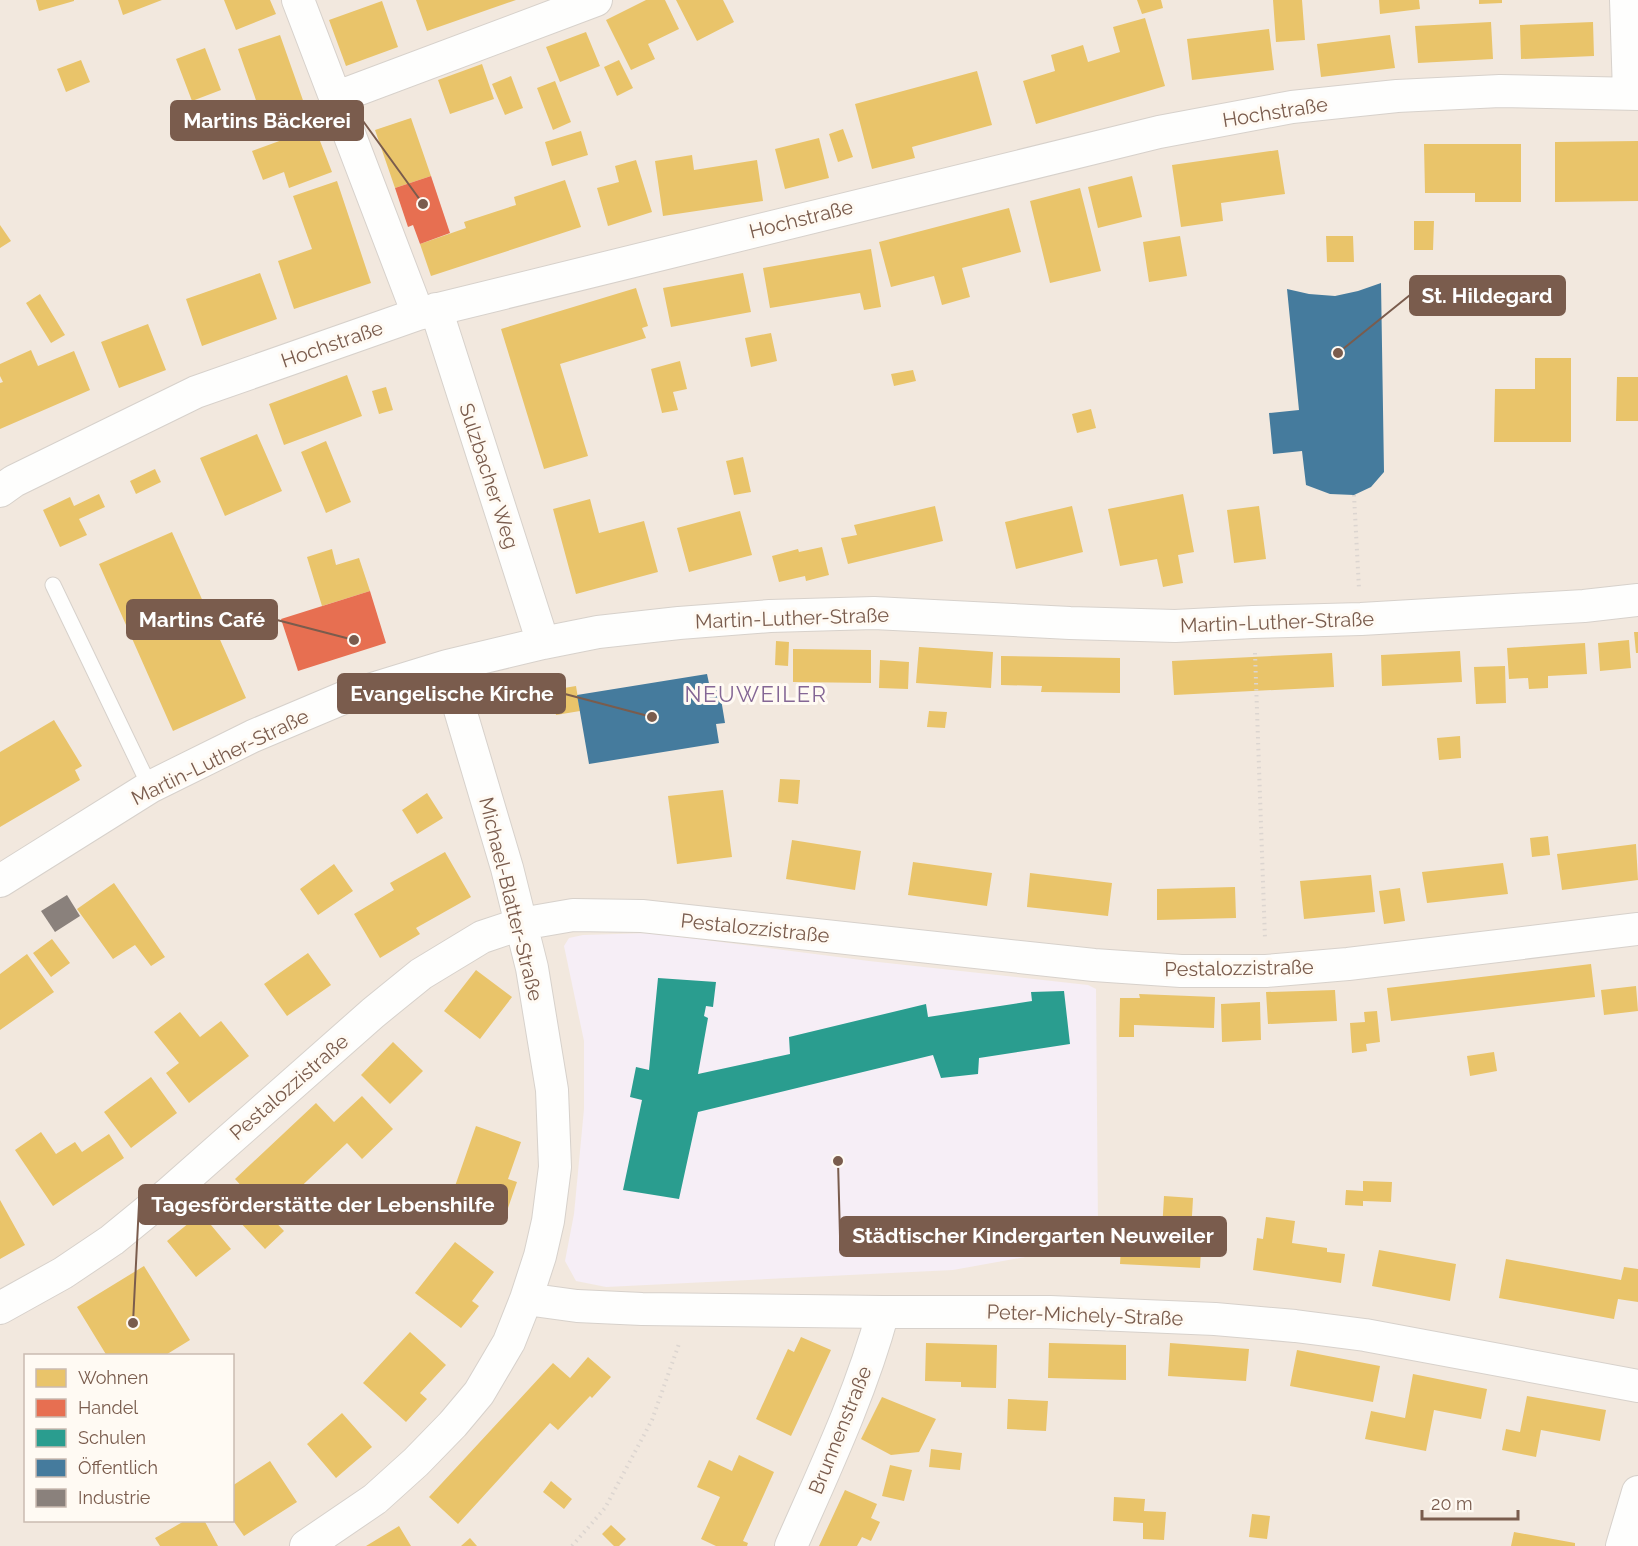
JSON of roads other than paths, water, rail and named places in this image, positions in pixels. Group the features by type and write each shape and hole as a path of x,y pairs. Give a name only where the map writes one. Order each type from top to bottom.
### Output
{"street":[{"name":"Sulzbacher Weg","path":"298,0 335,98 427,311 543,643"},
{"path":"335,98 596,0"},
{"path":"1626,0 1634,93"},
{"name":"Hochstraße","path":"0,491 14,481 196,392 427,311 1159,132 1292,107 1397,96 1489,92 1634,93"},
{"name":"Martin-Luther-Straße","path":"0,881 150,787 253,736 343,698 447,666 543,643 679,623 770,616 874,613 1175,626 1361,619 1584,606 1638,600"},
{"name":"Michael-Blatter-Straße","path":"306,1546 375,1499 417,1462 479,1393 509,1342 540,1256 548,1221 555,1167 552,1090 532,969 507,868 447,666"},
{"name":"Pestalozzistraße","path":"0,1308 63,1273 112,1240 421,974 482,937 521,924 573,915 642,916 1094,965 1181,972 1266,971 1348,964 1638,929"},
{"name":"Peter-Michely-Straße","path":"526,1299 577,1306 691,1310 1050,1311 1215,1318 1365,1335 1638,1386"},
{"name":"Brunnenstraße","path":"791,1546 848,1416 872,1351 883,1312"},
{"path":"1622,1546 1638,1492"}],"lane":[{"path":"53,585 150,787"}],"place":[{"name":"Martins Bäckerei","path":"423,204"},
{"name":"St. Hildegard","path":"1338,353"},
{"name":"Martins Café","path":"354,640"},
{"name":"Evangelische Kirche","path":"652,717"},
{"name":"Städtischer Kindergarten Neuweiler","path":"838,1161"},
{"name":"Tagesförderstätte der Lebenshilfe","path":"133,1323"}],"district":[{"name":"NEUWEILER","path":"756,694"}]}
